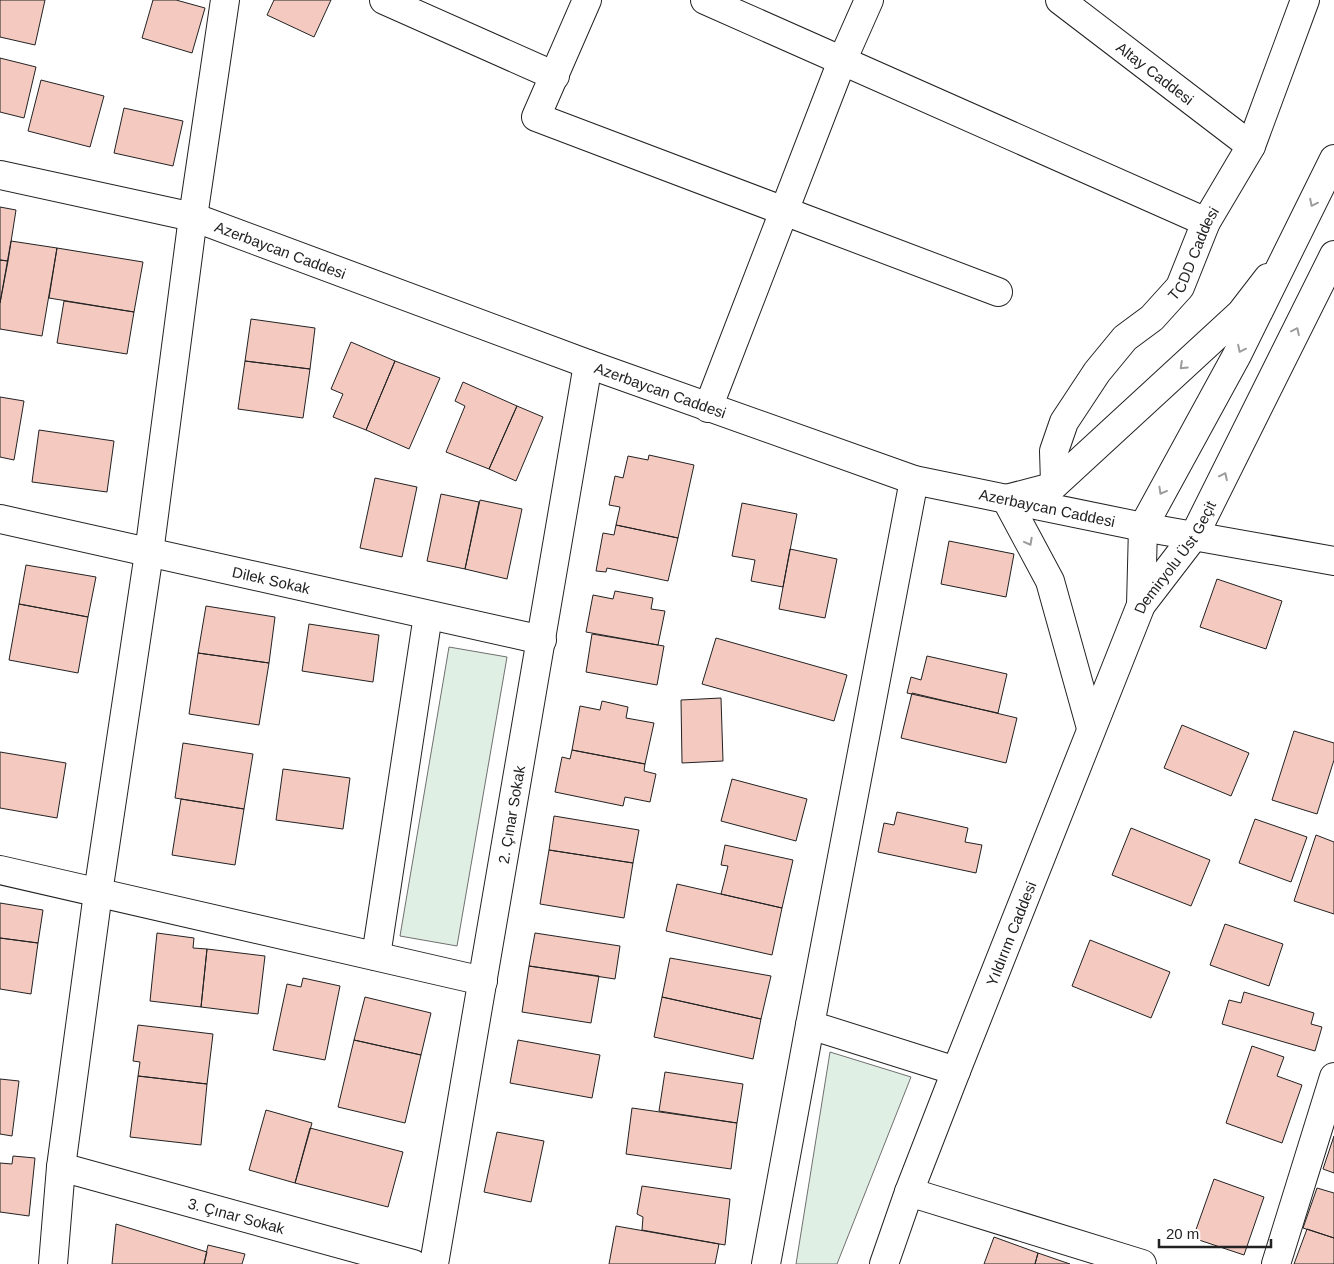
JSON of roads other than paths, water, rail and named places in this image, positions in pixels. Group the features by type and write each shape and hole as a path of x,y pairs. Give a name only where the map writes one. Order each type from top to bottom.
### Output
{"street":[{"path":"53,1264 61,1167 98,893 149,552 192,217 225,0"},
{"path":"384,0 555,76"},
{"path":"588,0 536,117 998,292"},
{"path":"705,0 1206,222"},
{"path":"708,408 842,61 869,0"},
{"name":"Altay Caddesi","path":"1060,0 1251,146"},
{"name":"TCDD Caddesi","path":"1055,483 1054,451 1064,422 1097,372 1125,338 1152,318 1180,287 1206,222 1251,146 1305,0"},
{"name":"Demiryolu Üst Geçit","path":"1141,605 1142,527 1237,355 1334,159"},
{"name":"Azerbaycan Caddesi","path":"0,175 192,217 708,408 914,480 1142,527 1334,561"},
{"path":"1092,728 1050,581 1006,499 1052,486 1241,313 1288,254"},
{"name":"Demiryolu Üst Geçit","path":"1141,605 1194,536 1334,255"},
{"name":"2. Çınar Sokak","path":"434,1264 588,364"},
{"path":"766,1264 914,480"},
{"name":"Dilek Sokak","path":"0,519 542,640"},
{"name":"Yıldırım Caddesi","path":"884,1264 909,1192 956,1071 1141,605"},
{"path":"376,956 428,615"},
{"path":"0,870 483,981"},
{"path":"810,1025 956,1071"},
{"path":"1276,1264 1334,1077"},
{"name":"3. Çınar Sokak","path":"61,1167 412,1264"},
{"path":"909,1192 1142,1264"}]}
